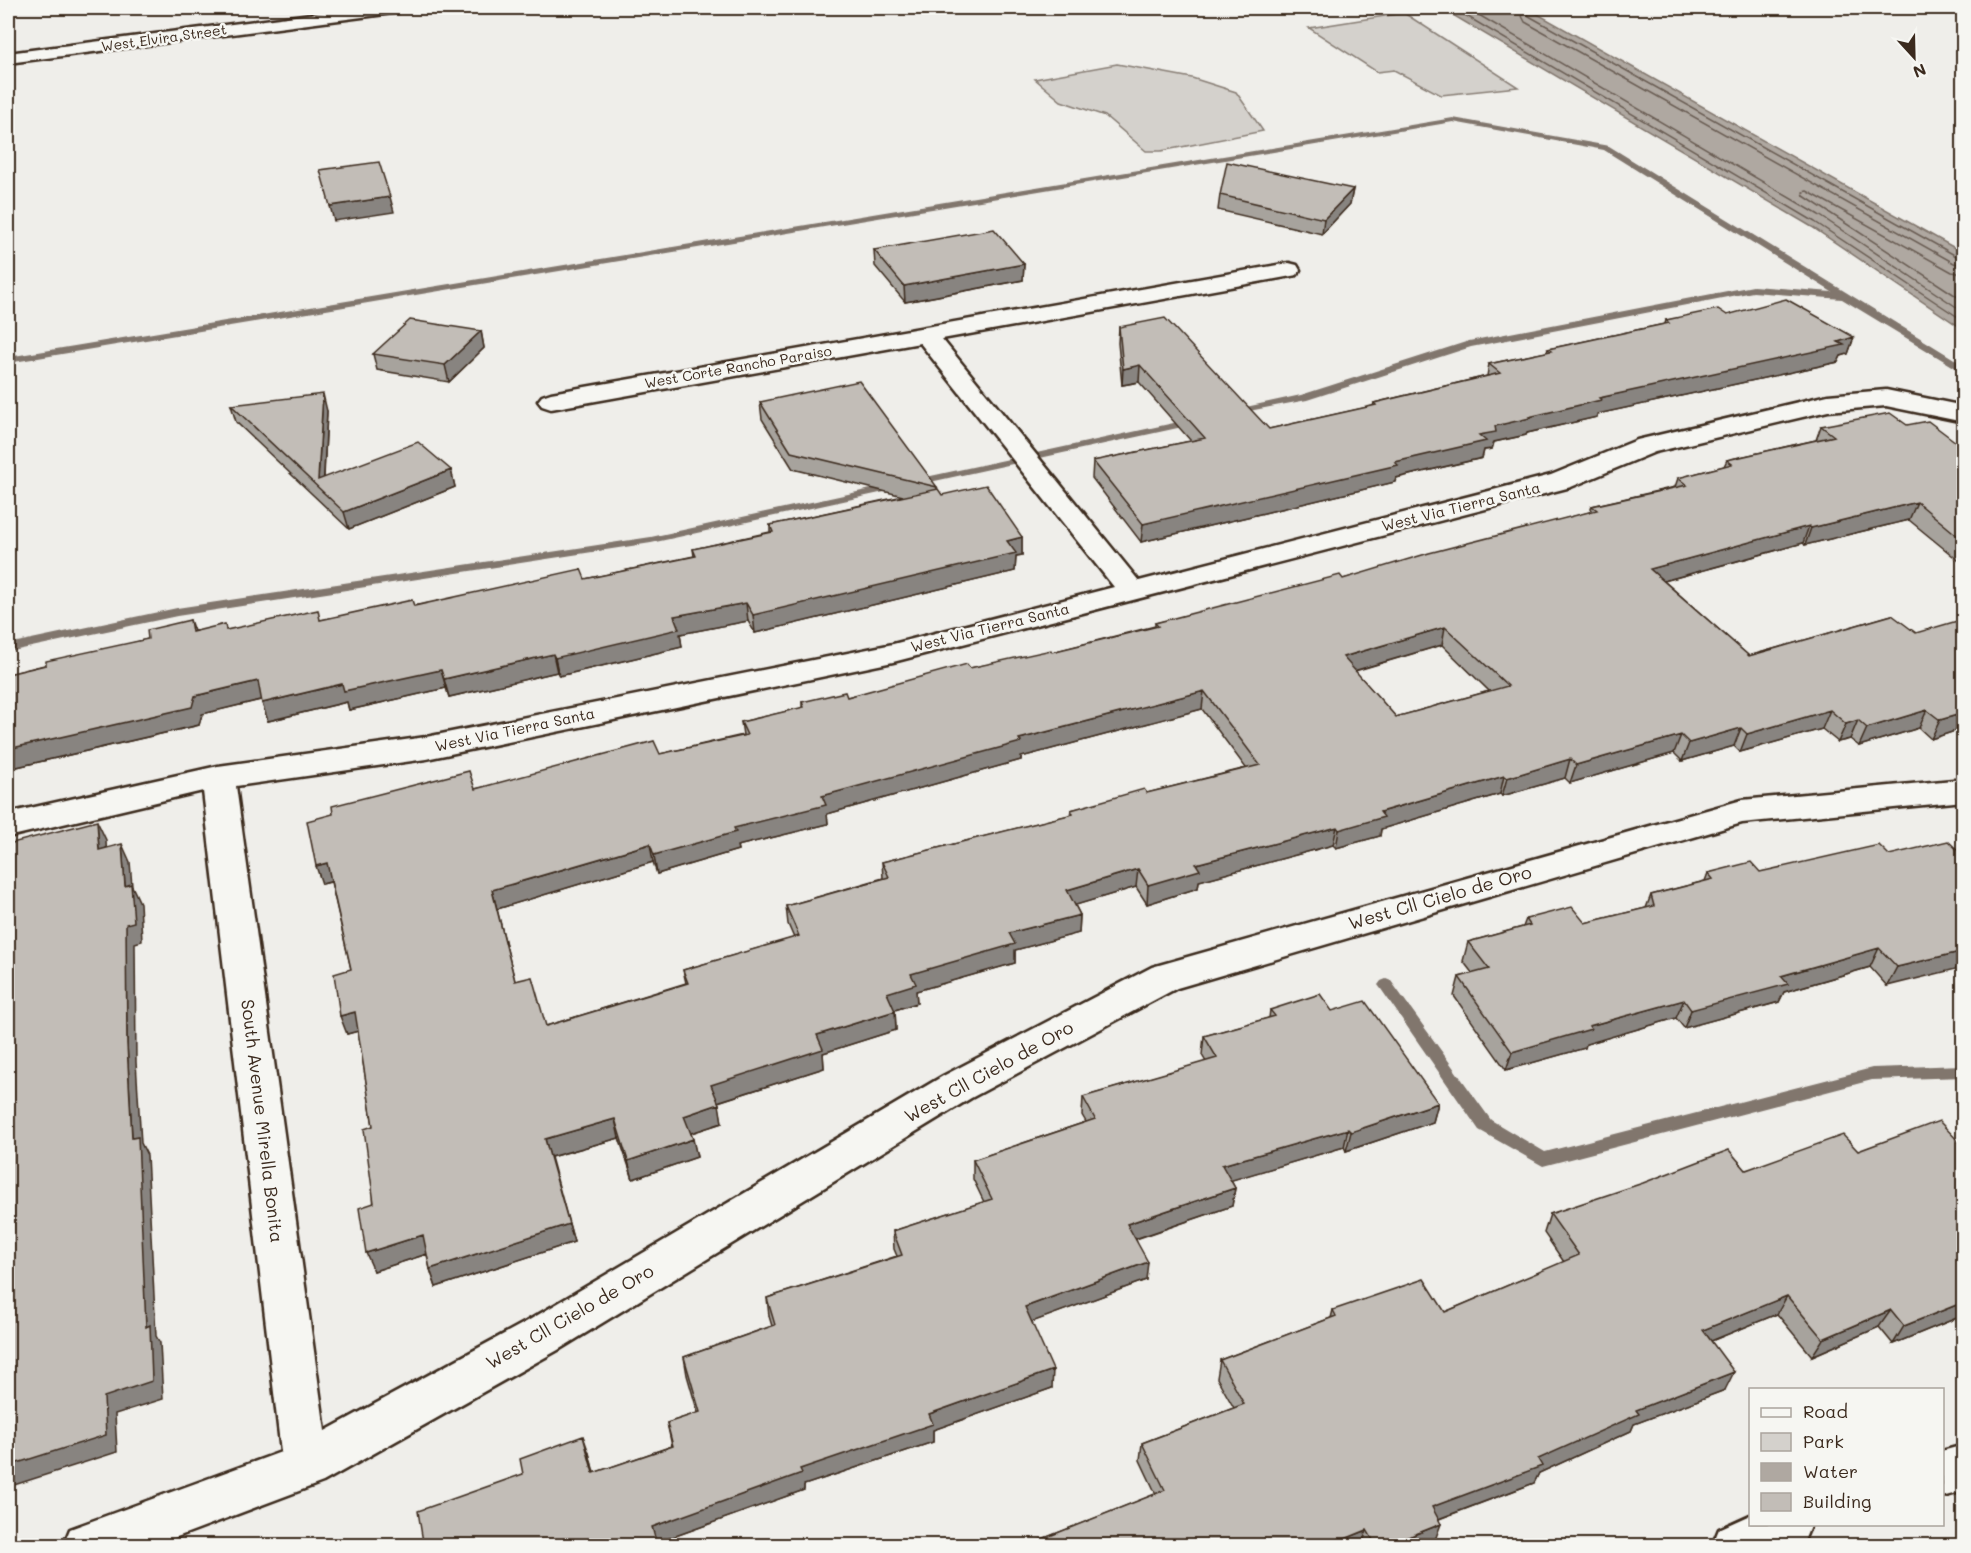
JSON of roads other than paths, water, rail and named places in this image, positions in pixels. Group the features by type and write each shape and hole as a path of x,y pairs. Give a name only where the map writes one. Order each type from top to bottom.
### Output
{"street":[{"name":"West Elvira Street","path":"8,58 393,8"},
{"name":"West Corte Rancho Paraiso","path":"551,401 1289,270"},
{"path":"925,333 1132,591"},
{"name":"West Via Tierra Santa","path":"8,825 218,777 426,748 894,653 1560,481 1646,446 1828,403 1886,398 1962,413"},
{"name":"South Avenue Mirella Bonita","path":"218,777 306,1466"},
{"name":"West Cll Cielo de Oro","path":"87,1545 306,1466 542,1336 957,1086 1165,977 1742,812 1964,790"},
{"path":"1944,1473 1964,1468"},
{"path":"1736,1545 1782,1526"}],"water":[{"path":"1441,8 1527,8 1964,253 1963,329 1812,227"}],"waterway":[{"path":"8,360 1453,120 1606,148 1964,370"},
{"path":"1232,413 1303,398 1469,344 1753,289 1842,296"},
{"path":"8,648 177,612 651,540 1192,422"},
{"path":"1386,985 1485,1125 1543,1159 1872,1074 1964,1071"}]}
